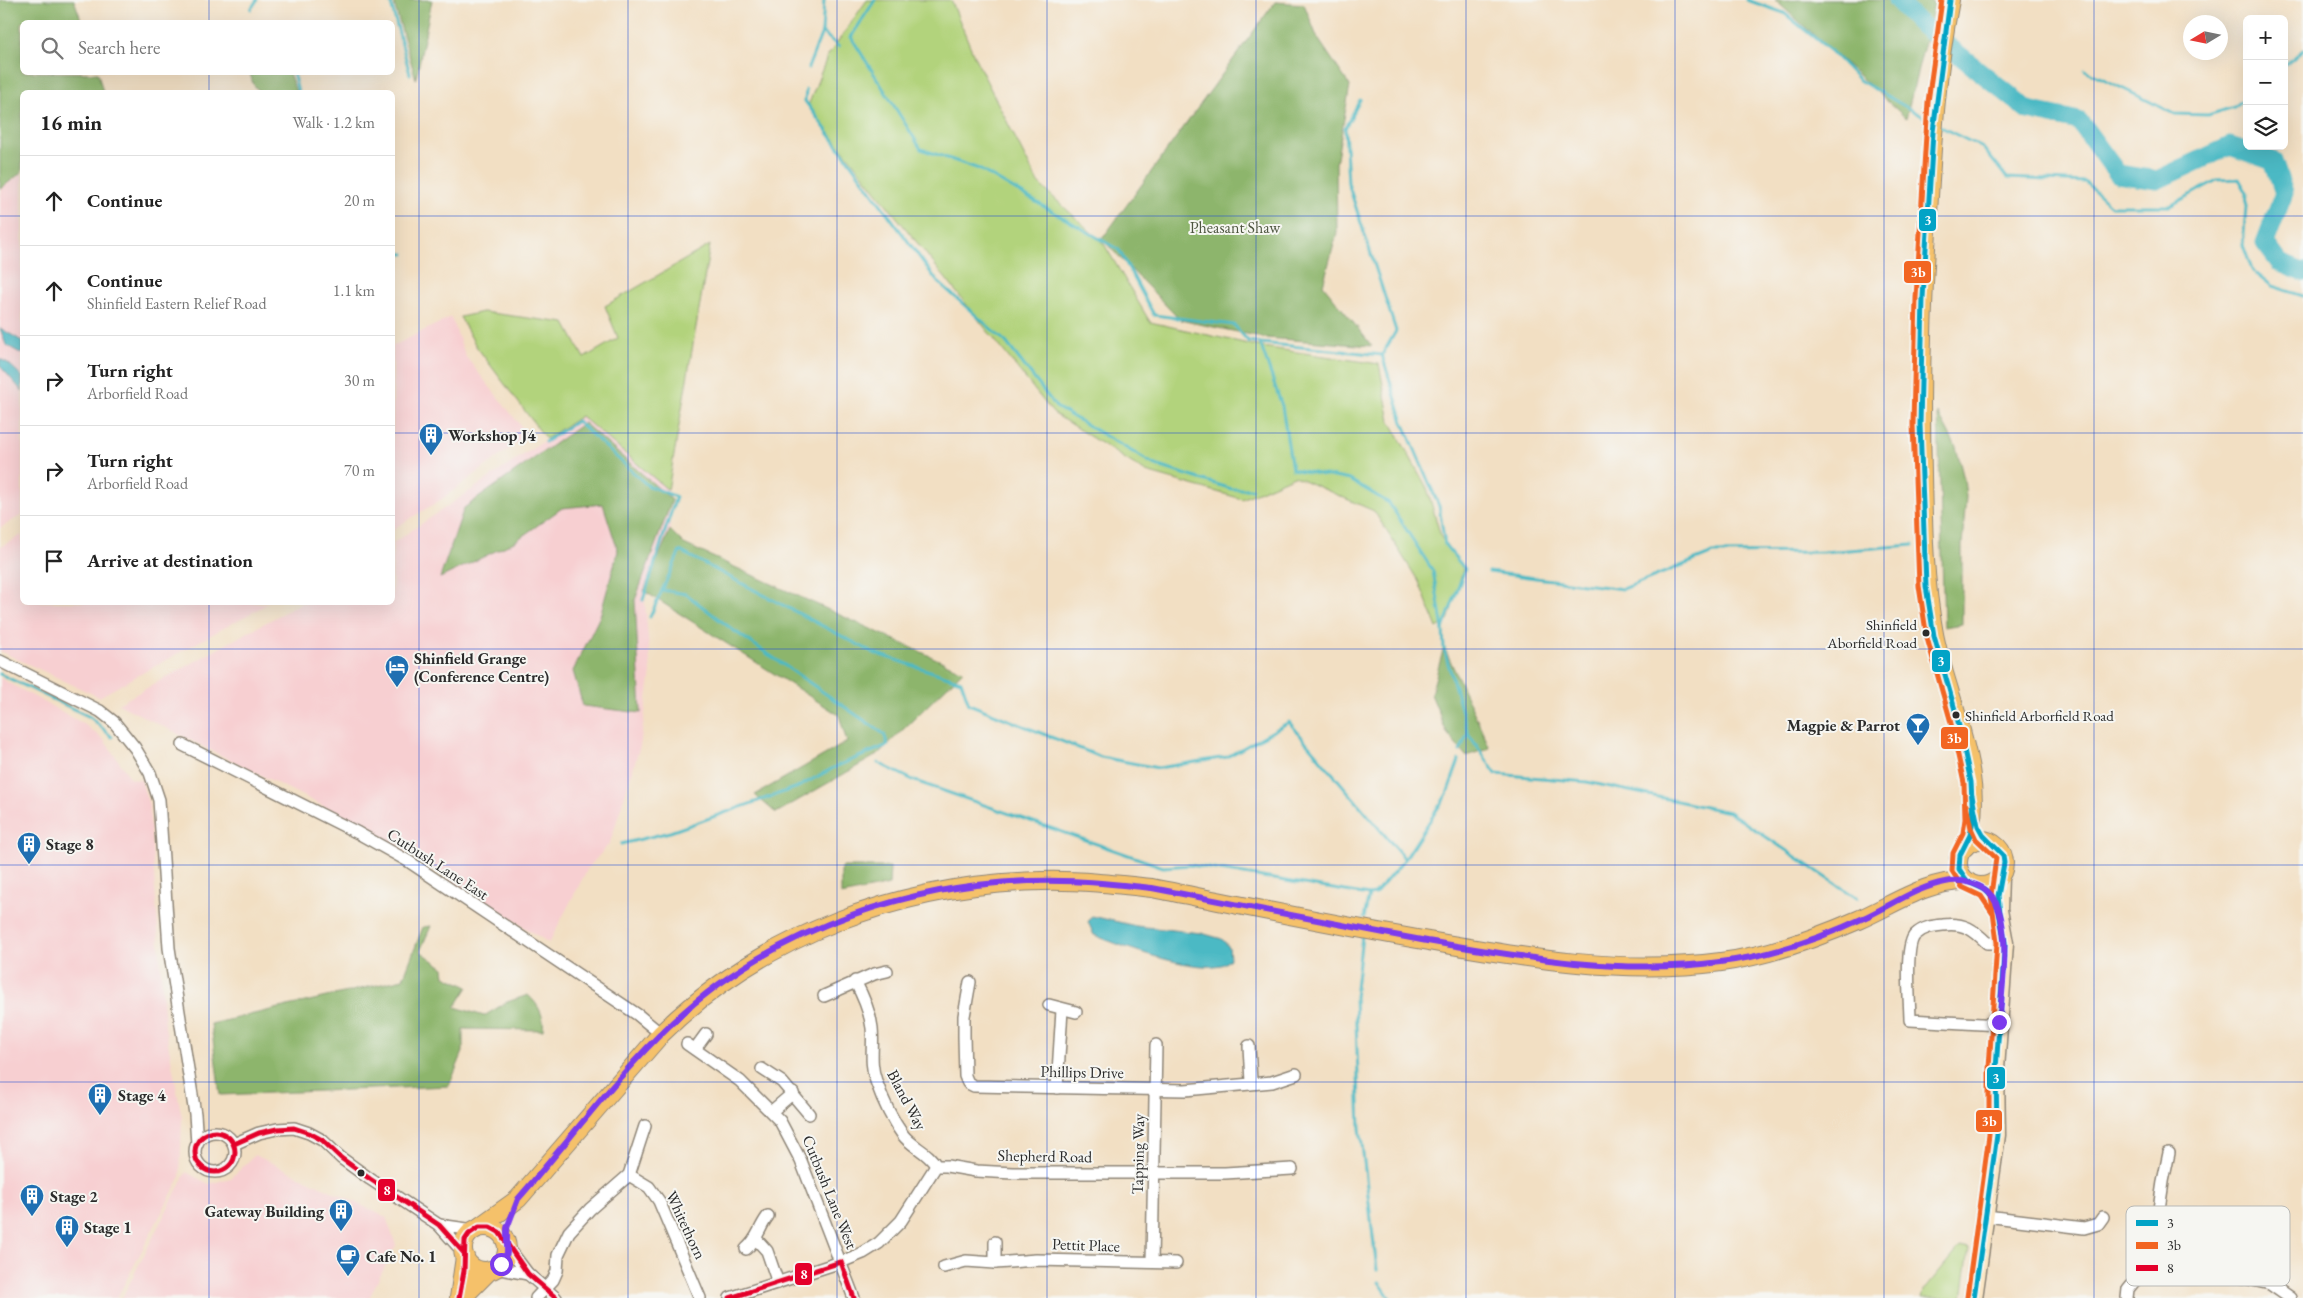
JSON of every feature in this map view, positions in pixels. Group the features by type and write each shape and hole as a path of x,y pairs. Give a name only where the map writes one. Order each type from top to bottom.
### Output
{"main road":[{"path":"1950,0 1932,132 1921,359 1924,554 1926,586 1934,636 1961,734 1971,782 1973,820 1959,869 1973,883 1992,897 1999,910"},
{"path":"1972,803 1978,826 1989,842 2000,850 2004,863 2000,876 1999,910 2005,943 1996,1069 1997,1135 1974,1298"},
{"path":"1938,883 1962,854 1978,840 1989,842"},
{"path":"461,1298 465,1240 518,1199 661,1034 687,1010 725,980 762,957 860,911 905,898 1000,884 1062,880 1152,888 1528,958 1606,966 1662,968 1722,962 1786,947 1848,925 1938,883 1989,884 2000,876"},
{"path":"461,1298 505,1259 507,1228 518,1199"},
{"path":"477,1229 495,1229 506,1243"},
{"path":"465,1255 472,1266 478,1269 492,1269"}],"street":[{"path":"0,661 96,708 114,722 135,748 150,773 159,800 169,948 195,1114 196,1157 204,1168 213,1172 222,1170 231,1164 235,1154 234,1144 225,1134 212,1132 204,1135 197,1144"},
{"name":"Cutbush Lane East","path":"183,745 358,833 408,862 638,1015 661,1034"},
{"path":"1999,1025 1910,1020 1910,951 1914,936 1926,928 1948,924 1972,928 1988,943 2005,943"},
{"path":"824,996 855,981 887,971"},
{"name":"Bland Way","path":"855,981 871,1022 871,1064 876,1081 903,1135 917,1150 933,1161 936,1166"},
{"name":"Phillips Drive","path":"970,982 964,1016 965,1076 968,1083 974,1086 1185,1090 1251,1082 1272,1082 1296,1074"},
{"path":"1049,1005 1062,1010 1076,1012"},
{"path":"1057,1088 1062,1010"},
{"name":"Cutbush Lane West","path":"706,1034 691,1046 740,1081 772,1111 792,1140 854,1298"},
{"name":"Tapping Way","path":"1152,1262 1156,1046"},
{"path":"1249,1046 1251,1082"},
{"path":"762,1069 782,1082 809,1114"},
{"path":"772,1111 793,1093"},
{"path":"195,1114 212,1132"},
{"path":"536,1298 553,1280 557,1271 558,1255 569,1232 590,1209 629,1175 645,1126"},
{"path":"234,1144 259,1133 277,1129 294,1128 309,1133 322,1140 341,1158 370,1180 439,1225 465,1255"},
{"path":"2158,1206 2169,1153"},
{"path":"737,1297 864,1253 885,1239 901,1221 936,1166"},
{"name":"Shepherd Road","path":"936,1166 947,1166 976,1172 1013,1173 1225,1174 1292,1169"},
{"name":"Whitethorn","path":"629,1175 649,1187 659,1201 700,1298"},
{"path":"746,1249 757,1240 760,1227 768,1216"},
{"path":"1986,1216 2084,1228 2098,1224 2103,1217"},
{"path":"439,1225 477,1229"},
{"path":"757,1240 767,1251 778,1283"},
{"path":"995,1242 995,1263"},
{"path":"506,1243 528,1274 556,1298"},
{"name":"Pettit Place","path":"944,1267 954,1262 966,1261 995,1263 1036,1260 1176,1263"},
{"path":"492,1269 528,1274"},
{"path":"2127,1298 2130,1286"},
{"path":"2273,1286 2290,1298"}],"shaded area":[{"path":"20,175 20,516 0,528 0,202 2,188"},
{"path":"451,317 466,357 528,435 442,499 395,528 395,345"},
{"name":"Shinfield Grange (Conference Centre)","path":"581,416 668,490 670,530 644,591 651,672 640,746 610,843 588,868 549,943 365,827 118,704 297,605 395,605 395,542"},
{"path":"20,536 20,605 265,605 99,697 0,651 0,547"},
{"path":"0,678 84,724 104,740 131,779 141,780 149,805 165,1026 182,1118 180,1178 117,1298 0,1298"},
{"path":"255,1155 386,1217 396,1245 369,1298 122,1298 186,1172 209,1184 231,1178"}],"green space":[{"path":"0,0 74,0 81,20 20,20 20,75 99,75 102,90 20,90 20,174 0,189"},
{"path":"393,0 432,0 416,79"},
{"path":"867,0 951,0 975,58 1038,183 1104,244 1150,322 1262,347 1379,364 1390,421 1427,488 1441,537 1463,569 1448,621 1437,628 1419,582 1374,511 1294,476 1242,499 1146,472 1053,413 808,106 827,57"},
{"path":"1775,0 1932,0 1934,5 1906,118"},
{"name":"Pheasant Shaw","path":"1275,2 1304,4 1317,37 1350,86 1336,163 1337,233 1323,285 1372,346 1266,338 1180,320 1102,239"},
{"path":"251,75 290,75 295,90 258,90 253,84"},
{"path":"710,245 668,490 581,416 546,439 476,346 460,317 483,312 565,323 584,358 618,338 605,306"},
{"path":"1938,413 1956,447 1964,479 1966,497 1962,545 1962,624 1944,627"},
{"path":"584,423 672,500 635,600 641,713 583,706 573,671 600,616 618,551 603,504 562,508 514,542 440,578 464,508"},
{"path":"670,530 684,544 963,671 877,755 776,813 755,795 847,742 839,715 644,591"},
{"path":"1444,647 1490,748 1466,756 1447,733 1431,694"},
{"path":"841,867 890,867 889,885 841,895"},
{"path":"431,926 420,951 444,968 445,976 468,987 455,1007 484,1016 507,1002 528,995 540,1011 543,1020 543,1030 463,1029 463,1052 449,1086 220,1095 211,1024 403,979 423,927"},
{"path":"1960,1246 1969,1248 1962,1298 1922,1298 1924,1290"}],"water":[{"path":"0,328 20,340 20,353 6,345"},
{"path":"0,359 8,363 20,374 20,389 0,366"},
{"path":"1092,916 1136,926 1201,933 1222,939 1229,947 1230,959 1221,965 1193,965 1139,952 1094,935 1088,922"}],"waterway":[{"path":"251,9 257,0"},
{"path":"390,0 410,74"},
{"path":"808,68 822,32 824,0"},
{"path":"875,0 851,37 921,149 979,169 1119,250 1154,315 1234,325 1248,341 1382,355"},
{"path":"1747,0 1784,13 1831,51 1859,80 1929,120"},
{"path":"1897,0 1918,22 2028,110 2079,121 2118,174 2157,180 2230,146 2273,161 2284,193 2265,243 2280,263 2303,272"},
{"path":"822,32 839,47"},
{"path":"2288,63 2303,50"},
{"path":"2085,70 2175,114 2208,115 2234,107 2243,100"},
{"path":"294,75 298,90"},
{"path":"806,90 805,101 937,281 1006,342 1056,407 1155,465 1232,489 1252,489"},
{"path":"1360,100 1345,128 1348,183 1396,331 1382,355 1403,422 1439,506 1445,545 1465,569 1443,629 1444,649 1468,733 1496,774 1587,782 1729,812 1857,898"},
{"path":"1939,126 1983,148 2007,178 2085,182 2111,206 2170,206 2217,180 2239,179 2247,193 2243,245 2252,270 2272,286 2303,296"},
{"path":"395,253 404,254"},
{"path":"1260,343 1282,406 1292,469 1350,480 1389,503 1433,571 1443,629"},
{"path":"545,442 577,421 647,485 676,497 643,600"},
{"path":"1489,572 1623,589 1713,553 1823,552 1913,545"},
{"path":"650,617 680,551 874,653 961,681 969,704 1101,757 1158,768 1227,757 1289,722 1405,859 1447,794 1459,760"},
{"path":"621,844 670,832 798,787 837,766 888,745 884,734 733,630 686,594 662,590"},
{"path":"0,674 90,717 112,737"},
{"path":"1460,751 1468,733"},
{"path":"878,763 915,781 1163,867 1190,865 1369,895"},
{"path":"1364,918 1369,895 1375,894 1405,859"},
{"path":"1362,936 1355,997 1360,1128 1377,1270"},
{"path":"1379,1282 1390,1298"}],"transit line":[{"name":"3b","path":"1942,0 1928,102 1916,298 1913,424 1919,586 1927,638 1950,719 1964,783 1965,819 1963,833 1953,853 1952,871 1962,887 1981,896 1993,914"},
{"name":"3","path":"1950,0 1933,132 1923,298 1920,424 1926,586 1934,636 1957,717 1971,782 1973,820 1970,835 1960,855 1959,869 1967,881 1986,890 1992,897 1999,910 2005,943 1996,1069 1997,1135 1974,1298"},
{"name":"3","path":"1972,796 1978,826 1983,835 2003,855 2004,863 1998,896 2001,923"},
{"name":"3b","path":"1966,805 1971,828 1976,839 1996,858 1991,895 1997,943 1989,1068 1989,1135 1967,1297"},
{"name":"8","path":"234,1144 259,1133 277,1129 294,1128 309,1133 322,1140 341,1158 370,1179 439,1225 464,1253"},
{"name":"8","path":"211,1132 219,1132 226,1135 232,1141 235,1152 232,1163 226,1169 219,1172 211,1172 204,1169 198,1163 195,1156 195,1148 198,1141 204,1135 211,1132"},
{"name":"8","path":"459,1298 464,1271 465,1240 469,1234 479,1227 490,1227 499,1232 528,1274 556,1298"},
{"name":"8","path":"730,1298 841,1262 854,1298"}],"place":[{"name":"Workshop J4","path":"431,456"},
{"name":"Shinfield Aborfield Road","path":"1926,633"},
{"name":"Shinfield Grange (Conference Centre)","path":"397,688"},
{"name":"Shinfield Arborfield Road","path":"1956,715"},
{"name":"Magpie & Parrot","path":"1918,746"},
{"name":"Stage 8","path":"29,865"},
{"name":"Stage 4","path":"100,1116"},
{"name":"Stage 2","path":"32,1217"},
{"name":"Gateway Building","path":"341,1232"},
{"name":"Stage 1","path":"67,1248"},
{"name":"Cafe No. 1","path":"348,1277"}],"route":[{"path":"501,1264 507,1253 507,1228 518,1199 645,1051 687,1010 749,964 812,932 860,911 905,898 971,887 1062,880 1152,888 1404,937 1528,958 1615,967 1662,968 1746,958 1786,947 1848,925 1938,883 1967,881 1986,890 1999,910 2005,943 2004,978 1999,1022"}]}
